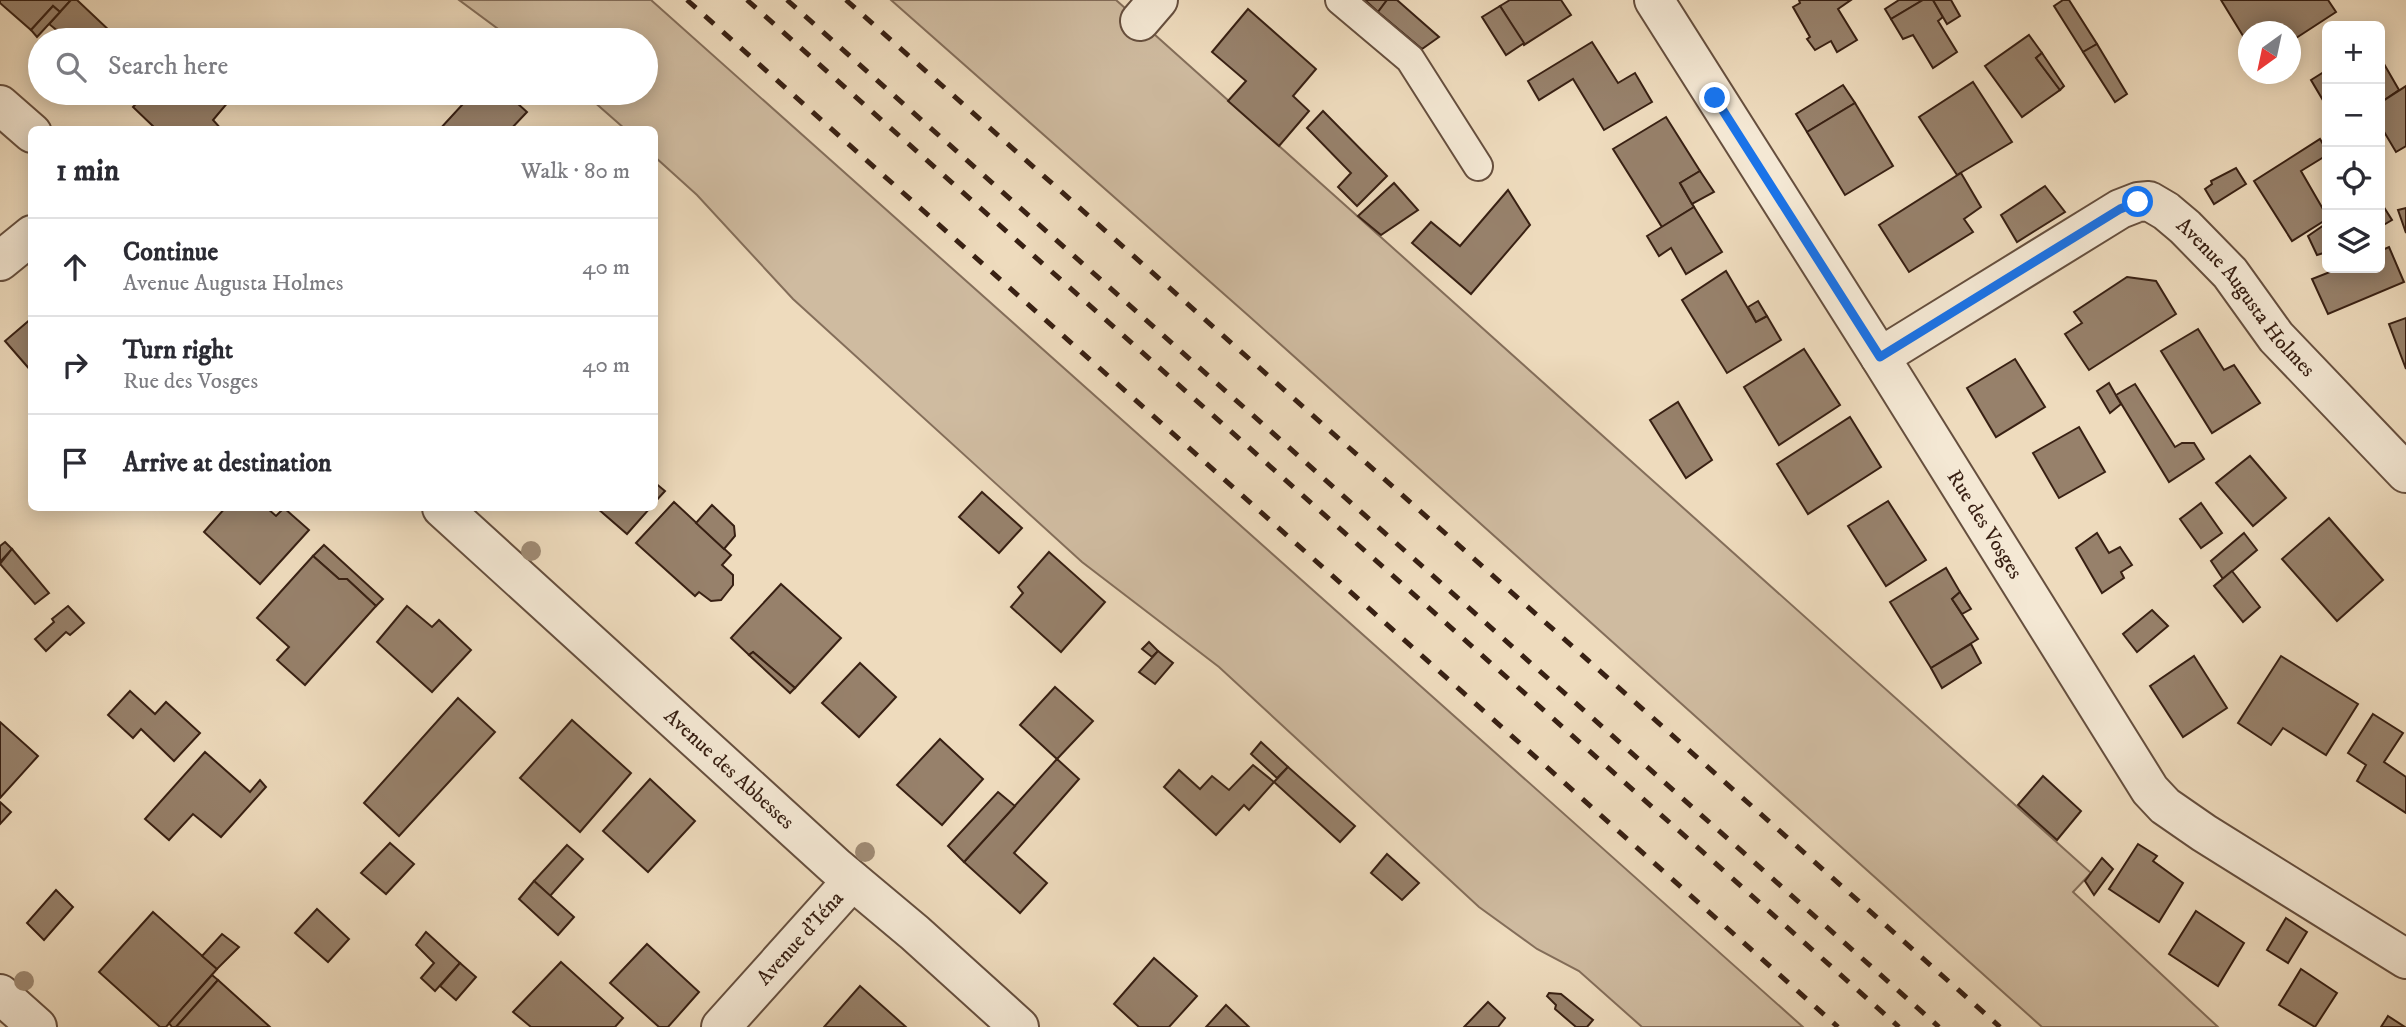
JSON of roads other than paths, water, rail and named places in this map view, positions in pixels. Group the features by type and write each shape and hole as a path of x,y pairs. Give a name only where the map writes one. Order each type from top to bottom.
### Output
{"street":[{"name":"Rue des Vosges","path":"1654,0 2150,790 2165,806 2204,833 2406,959"},
{"path":"0,105 28,130"},
{"name":"Avenue Augusta Holmes","path":"1880,357 2120,209 2149,201 2185,227 2230,273 2276,337 2406,472"},
{"path":"0,261 28,238"},
{"name":"Avenue des Abbesses","path":"445,511 852,881 915,933 1019,1027"},
{"name":"Avenue d'Iéna","path":"720,1027 852,881"},
{"path":"0,994 37,1027"}],"lane":[{"path":"1340,0 1410,59 1478,166"}],"railway":[{"path":"687,0 1838,1027"},
{"path":"747,0 1899,1027"},
{"path":"787,0 1939,1027"},
{"path":"846,0 2000,1027"}]}
